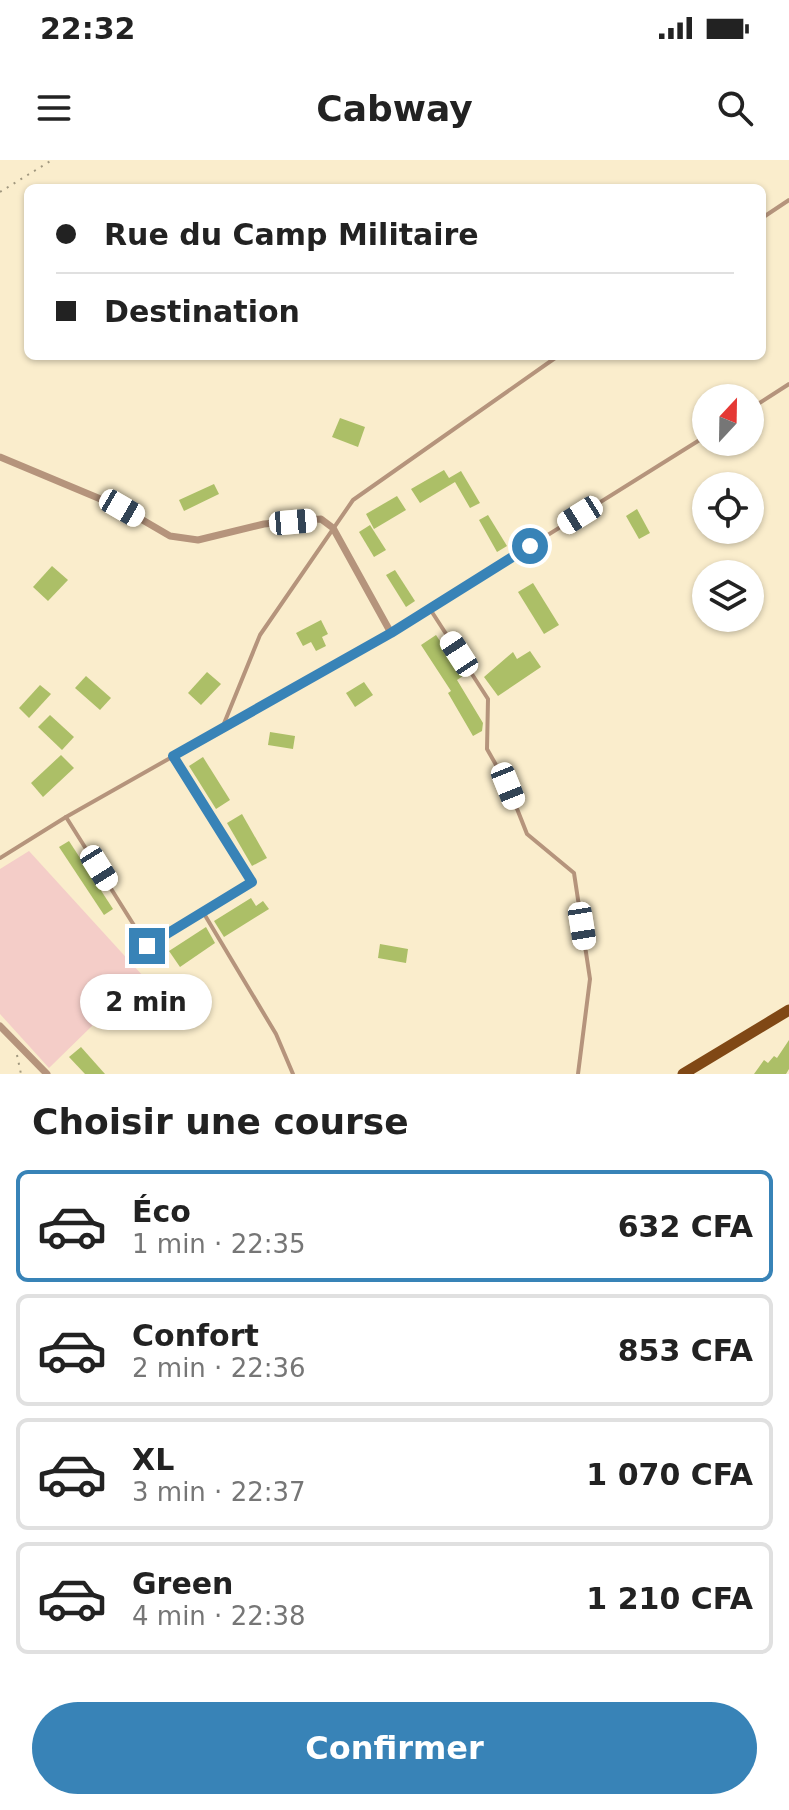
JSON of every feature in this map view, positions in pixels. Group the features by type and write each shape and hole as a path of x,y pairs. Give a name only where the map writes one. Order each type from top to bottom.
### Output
{"main road":[{"path":"683,1074 789,1010"}],"street":[{"path":"0,457 122,508 170,536 198,540 264,524 321,519 333,528 391,633"},
{"path":"0,1026 47,1074"}],"lane":[{"path":"766,215 789,200"},
{"path":"222,728 260,635 353,500 552,360"},
{"path":"764,400 789,384"},
{"path":"0,858 66,817 391,633 692,445"},
{"path":"430,609 488,699 487,749 508,786 527,834 574,873 590,979 578,1074"},
{"path":"66,817 147,946 252,882 173,756"},
{"path":"203,912 276,1034 293,1074"}],"path":[{"path":"0,192 52,160"},
{"path":"12,1039 21,1074"}],"shaded area":[{"path":"29,851 143,976 49,1068 0,1014 0,869"}],"building":[{"path":"340,418 365,427 358,447 332,437"},
{"path":"444,470 449,478 461,471 480,503 470,508 455,482 420,503 411,489"},
{"path":"214,484 219,494 184,511 179,500"},
{"path":"397,496 406,510 374,529 366,514"},
{"path":"637,509 650,533 639,539 626,516"},
{"path":"488,515 507,546 497,552 479,520"},
{"path":"370,525 386,550 374,557 359,532"},
{"path":"52,566 68,580 48,601 33,587"},
{"path":"395,570 415,601 406,607 386,575"},
{"path":"533,583 559,625 544,634 518,592"},
{"path":"321,620 328,634 322,637 326,646 316,651 311,642 303,646 296,633"},
{"path":"436,635 463,676 457,680 483,723 482,731 473,736 448,693 451,691 421,645"},
{"path":"530,651 541,667 498,696 484,677 513,652 517,659"},
{"path":"207,672 221,684 201,705 188,693"},
{"path":"86,676 111,698 100,710 75,688"},
{"path":"364,682 373,695 355,707 346,693"},
{"path":"40,685 51,694 29,718 19,708"},
{"path":"50,715 74,737 62,750 38,727"},
{"path":"270,732 295,736 293,749 268,745"},
{"path":"61,755 74,768 43,797 31,783"},
{"path":"203,757 230,800 216,809 189,766"},
{"path":"242,814 267,858 252,866 227,823"},
{"path":"69,841 113,909 104,915 59,847"},
{"path":"251,898 256,906 263,901 269,909 224,937 214,921"},
{"path":"206,927 215,943 180,967 169,951"},
{"path":"380,944 408,949 406,963 378,958"},
{"path":"789,1040 789,1069 786,1074 754,1074 764,1060 768,1063 774,1056 777,1058"},
{"path":"81,1047 105,1074 85,1074 69,1057"}],"route":[{"path":"147,946 252,882 173,756 391,633 530,546"}]}
